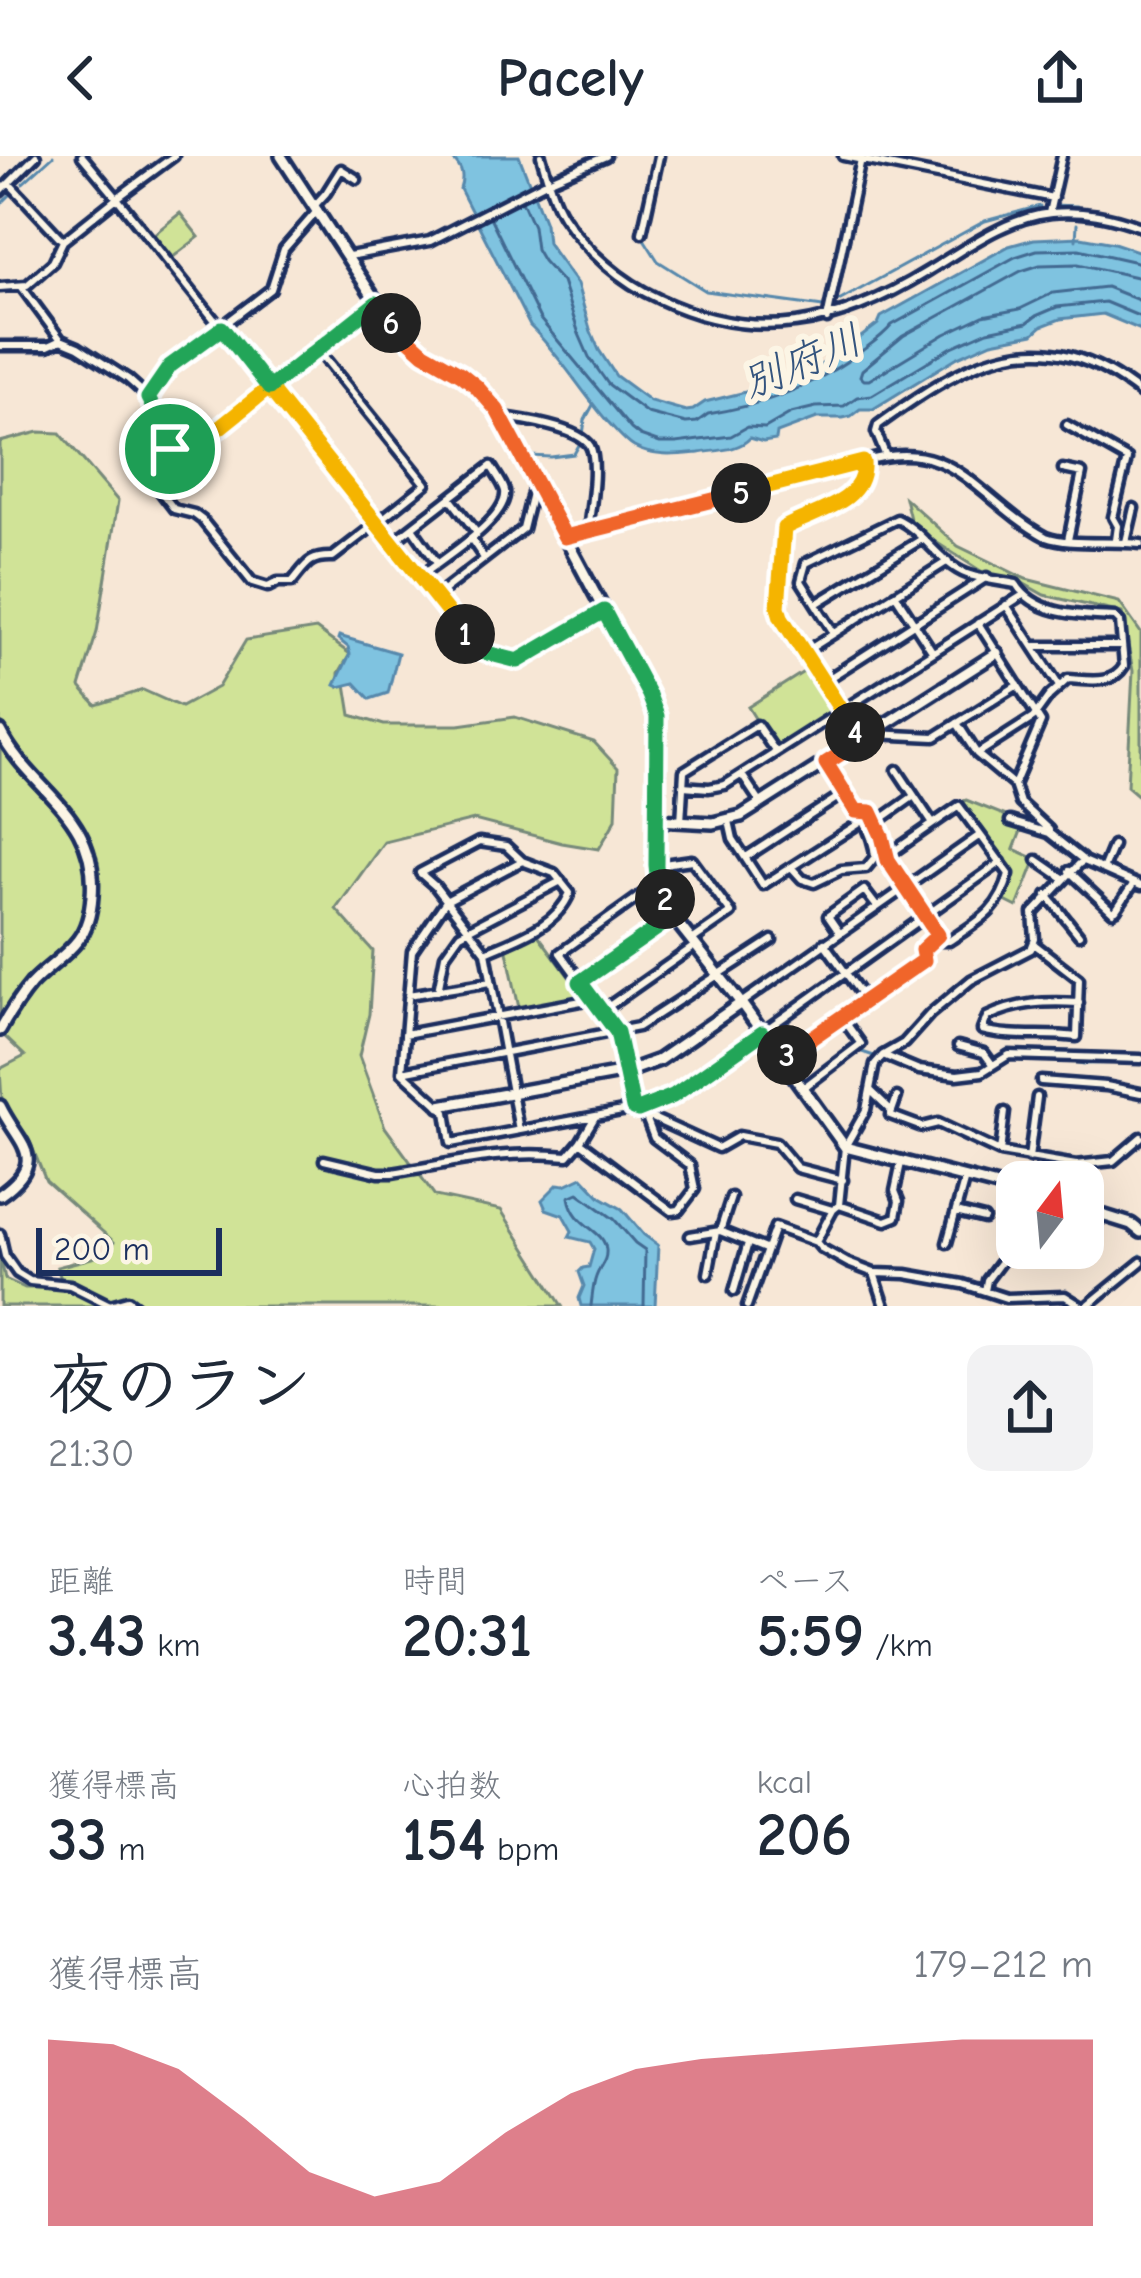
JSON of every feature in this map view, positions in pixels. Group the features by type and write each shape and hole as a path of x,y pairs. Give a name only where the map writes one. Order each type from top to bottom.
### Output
{"street":[{"path":"0,192 36,156"},
{"path":"82,156 479,651 518,661 604,611"},
{"path":"0,287 27,285 53,262 63,242 163,159 174,156"},
{"path":"281,156 376,303 406,339 476,386 501,418 649,695 657,716 658,885 673,917 845,1148 996,1186"},
{"path":"541,156 563,216 600,260 638,290 682,310 745,325 788,326 826,319 926,272 991,234 1049,213 1093,212 1141,227"},
{"path":"345,256 430,241 606,156"},
{"path":"642,233 659,156"},
{"path":"843,156 1053,198"},
{"path":"1049,213 1062,156"},
{"path":"826,319 862,158"},
{"path":"148,398 170,366 271,289 284,249 340,169 357,178"},
{"path":"9,182 63,242"},
{"path":"21,286 61,340 128,380 148,398 168,442 169,457 158,476 169,504 202,520 252,582 268,587 292,581 312,559 333,557 426,484 318,350"},
{"path":"164,466 172,466 376,303"},
{"path":"0,346 48,346 61,340"},
{"path":"885,454 878,425 966,370 1006,354 1025,351 1085,359 1141,394"},
{"path":"501,418 568,431 587,442 593,467 588,531"},
{"path":"1067,425 1126,459 1113,517 1118,526 1116,540"},
{"path":"565,537 885,454 917,455 940,462 1036,532 1056,540 1141,544"},
{"path":"861,741 779,613 784,528 854,493 864,473 863,462"},
{"path":"393,542 491,466 505,490 503,504 475,536 420,578"},
{"path":"1063,469 1082,473 1068,540"},
{"path":"435,597 523,530 535,482"},
{"path":"450,498 484,558"},
{"path":"1126,542 1134,508"},
{"path":"834,633 801,581 806,563 897,519 968,574 1016,584 1041,607 1115,617 1120,622 1121,673 1110,680 1068,679 1033,718 976,754"},
{"path":"413,529 437,562"},
{"path":"816,604 922,539"},
{"path":"805,652 948,561"},
{"path":"823,682 987,577"},
{"path":"895,594 932,651"},
{"path":"683,786 710,788 742,775 1023,595"},
{"path":"1006,605 1059,686"},
{"path":"978,623 1041,722 1014,785"},
{"path":"1034,646 1122,646"},
{"path":"657,820 729,821 997,653"},
{"path":"872,734 935,736 1018,685"},
{"path":"957,723 976,754 1014,785 1020,803 1049,833"},
{"path":"681,822 684,770 757,724 776,752"},
{"path":"0,731 8,748 74,821 93,887 89,917 77,942 31,985 0,1030"},
{"path":"792,868 814,883 872,863 874,848 863,821 826,763"},
{"path":"897,770 933,824"},
{"path":"742,775 761,803"},
{"path":"746,857 844,793"},
{"path":"876,823 914,796"},
{"path":"856,811 871,812 887,856 941,941 949,941 992,912 1010,874 959,806 887,856"},
{"path":"729,821 733,839 763,885 863,821"},
{"path":"1010,821 1049,833 1084,861 1138,884 1114,911 1037,860"},
{"path":"440,1106 626,1072 659,1060 980,835"},
{"path":"486,952 547,923 570,893 554,873 522,861 506,846 479,842 420,873 486,952 519,1131"},
{"path":"1103,869 1113,845"},
{"path":"602,1011 731,913 692,860 656,865"},
{"path":"402,1072 412,951 446,901 522,861"},
{"path":"1075,1058 1079,980 1034,944 1033,913 1084,861"},
{"path":"402,1072 446,1112 452,1143 638,1110 673,1096 1001,862"},
{"path":"438,991 445,955 466,928 561,881"},
{"path":"580,1142 672,1211 679,1210 695,1189 690,1165 654,1138 638,1110 617,1032 560,953 658,885"},
{"path":"839,932 828,916 865,890 877,907"},
{"path":"1047,896 1079,935"},
{"path":"580,982 673,917"},
{"path":"782,1059 924,960 922,950 938,935"},
{"path":"402,1072 638,1027 772,940"},
{"path":"824,943 865,999"},
{"path":"816,1241 836,1208 845,1148 861,1124 875,1064 971,980 1034,944"},
{"path":"408,995 491,982"},
{"path":"405,1034 592,999"},
{"path":"1077,1037 982,1030 987,1017 1010,1006 1078,1003"},
{"path":"803,1088 861,1045 842,1016"},
{"path":"958,1046 984,1053 992,1064"},
{"path":"883,1055 919,1070 957,1075 982,1072 1009,1055 1141,1059"},
{"path":"1041,1081 1106,1085 1141,1093"},
{"path":"870,1090 892,1111"},
{"path":"1029,1158 1037,1096"},
{"path":"897,1097 890,1114 922,1126 938,1123 1000,1152 1029,1158 1076,1165 1113,1161 1141,1137"},
{"path":"0,1106 28,1153 14,1186 0,1195"},
{"path":"638,1110 718,1148 740,1136 776,1142 796,1168 843,1180"},
{"path":"1000,1152 1005,1112"},
{"path":"324,1160 392,1173 475,1156 568,1156 595,1117"},
{"path":"795,1199 886,1221 896,1217 901,1161"},
{"path":"947,1243 965,1178"},
{"path":"708,1274 730,1197"},
{"path":"956,1212 984,1219"},
{"path":"1104,1216 1141,1232"},
{"path":"747,1306 775,1227 816,1241 848,1263 874,1273 963,1284 1006,1298 1065,1296 1084,1306 1141,1262"},
{"path":"690,1236 718,1232 766,1249"},
{"path":"0,1234 10,1265 30,1281 70,1285 99,1302 110,1305 128,1300 136,1306"},
{"path":"734,1291 748,1242"},
{"path":"986,1291 996,1269"},
{"path":"874,1273 885,1306"}],"green space":[{"path":"180,213 199,237 172,258 153,235"},
{"path":"39,432 60,433 118,501 97,632 80,687 96,705 143,690 181,707 218,687 246,640 316,629 350,654 339,673 339,687 346,684 351,715 384,725 459,725 515,717 594,742 618,768 616,819 599,849 474,820 384,842 336,909 373,951 369,1014 359,1056 385,1127 435,1196 501,1210 562,1306 0,1306 0,1254 5,1279 25,1288 64,1288 57,1267 111,1253 114,1242 46,1181 28,1137 2,1101 0,1069 25,1056 0,1032 0,442"},
{"path":"905,498 958,546 1026,579 1119,602 1141,633 1141,798 1127,786 1133,671 1122,613 1044,595 1019,581 984,573 928,537 910,519"},
{"path":"813,666 842,711 776,752 748,707"},
{"path":"961,802 1024,823 1014,849 1036,859 1017,907 999,898 1009,873"},
{"path":"536,932 579,990 575,997 519,1008 506,946"}],"water":[{"path":"448,156 519,156 545,223 547,243 577,284 590,329 616,376 650,401 686,411 786,382 832,359 881,317 1009,246 1034,239 1081,237 1141,252 1141,330 1103,314 1060,319 1033,334 992,342 956,358 873,409 860,409 843,418 817,418 777,433 776,440 750,438 733,448 699,453 650,453 620,435 530,326 460,189 461,170"},
{"path":"339,636 398,653 388,693 370,699 355,683 335,685 350,654"},
{"path":"582,1177 658,1245 655,1306 581,1306 584,1286 579,1272 589,1267 594,1249 590,1242 569,1237 572,1231 563,1215 546,1209 542,1200 558,1184"}],"waterway":[{"path":"23,183 53,156"},
{"path":"0,205 15,190"},
{"path":"1053,205 1077,206"},
{"name":"別府川","path":"835,303 985,221 1040,206"},
{"path":"1076,240 1077,224"},
{"name":"別府川","path":"644,239 658,261 706,291 823,307"},
{"path":"583,435 593,405"},
{"path":"529,456 574,454 579,445"},
{"path":"862,1052 877,1057"},
{"path":"884,1060 918,1074 960,1079 982,1077 1013,1058 1141,1063"},
{"path":"1085,1304 1141,1255"}],"route":[{"path":"170,449 148,398 170,366 222,328 269,388 376,303 406,339 461,374 497,410 565,537 863,462 864,473 854,493 784,528 778,607 861,741 826,763 856,811 871,812 888,860 938,935 922,950 924,960 782,1059 762,1033 673,1096 633,1108 617,1032 580,982 673,917 658,885 656,865 657,716 604,611 518,661 479,651 269,388 172,466 164,466 170,449"}]}
